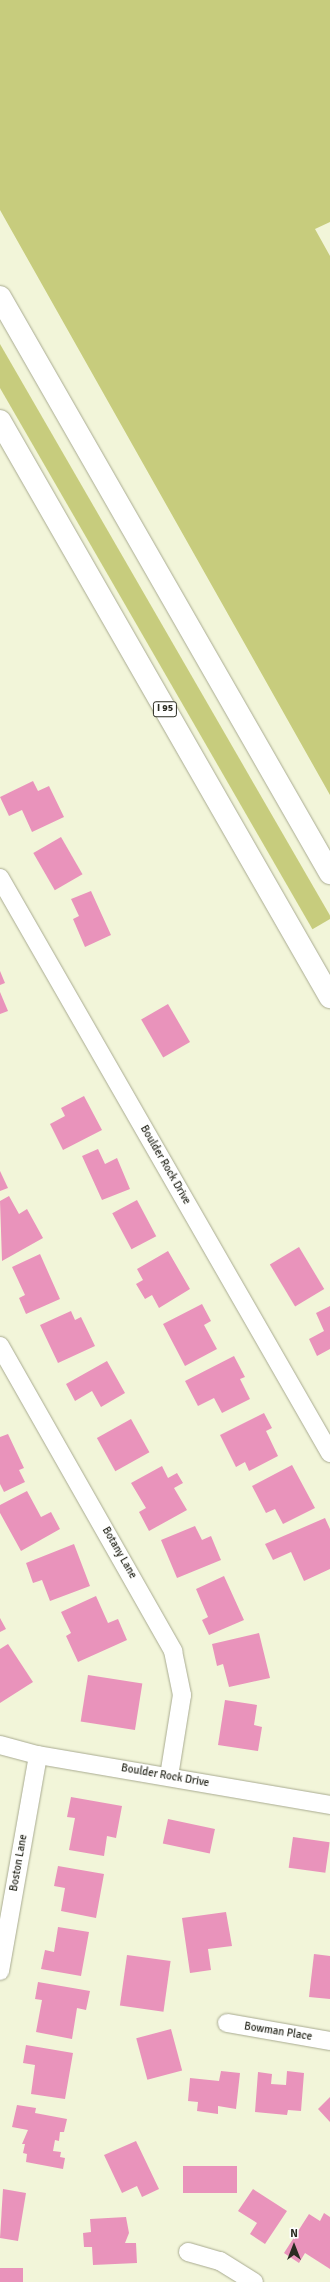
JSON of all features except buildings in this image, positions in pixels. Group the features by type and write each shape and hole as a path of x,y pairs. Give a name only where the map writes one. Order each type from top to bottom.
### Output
{"highway":[{"path":"0,297 330,873"},
{"name":"I 95","path":"0,422 330,997"}],"street":[{"name":"Boulder Rock Drive","path":"0,878 330,1453"},
{"name":"Botany Lane","path":"0,1346 173,1651 182,1695 169,1776"},
{"name":"Boulder Rock Drive","path":"0,1745 38,1755 169,1776 330,1806"},
{"name":"Boston Lane","path":"0,1971 38,1755"},
{"name":"Bowman Place","path":"227,2023 330,2040"},
{"path":"188,2252 220,2261 254,2282"}],"green space":[{"path":"0,0 330,0 330,222 315,229 330,256 330,795 0,210"},
{"path":"0,344 330,916 330,919 312,929 0,388"}]}
